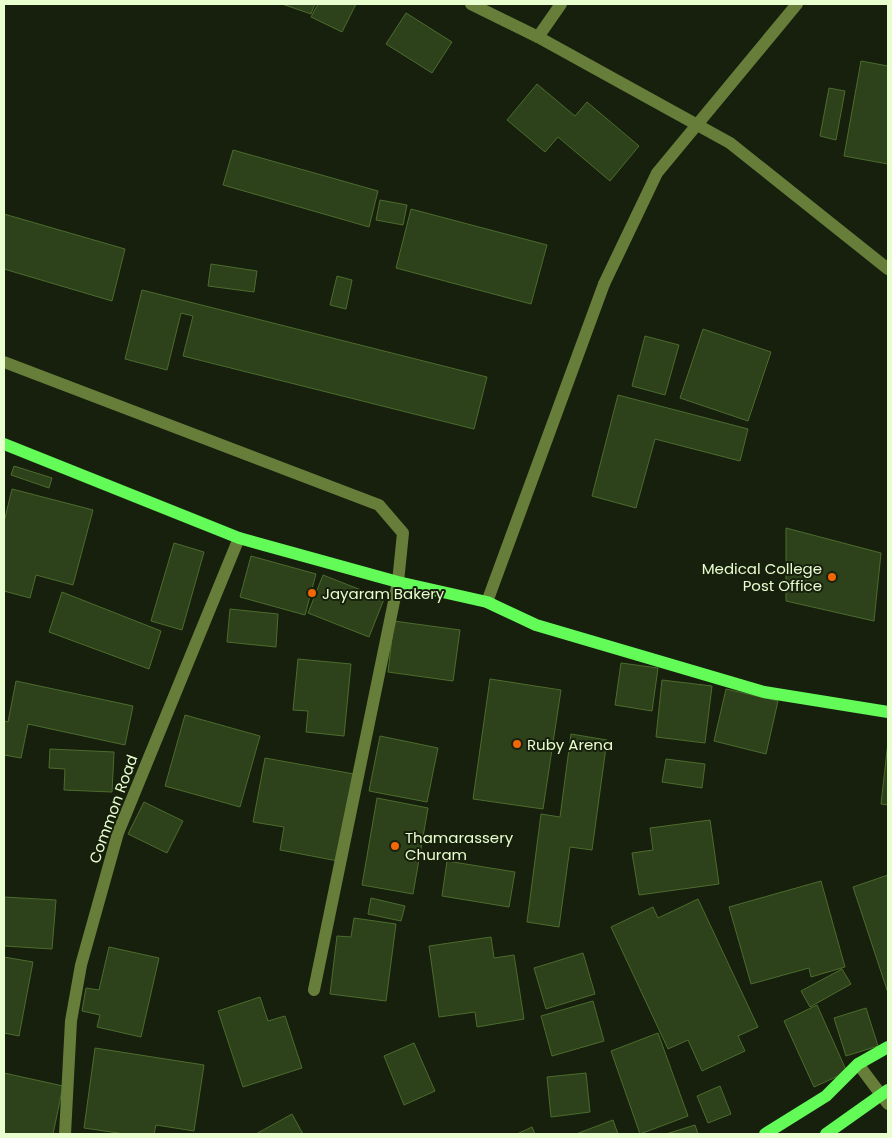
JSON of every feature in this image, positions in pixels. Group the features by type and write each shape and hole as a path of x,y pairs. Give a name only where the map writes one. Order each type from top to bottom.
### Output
{"main road":[{"path":"4,444 239,538 398,582 487,602 536,625 764,692 888,712"},
{"path":"765,1134 826,1096 858,1064 888,1047"},
{"path":"826,1134 886,1096"}],"street":[{"path":"471,4 538,37 730,143 888,269"},
{"path":"538,37 561,4"},
{"path":"487,602 604,284 657,173 797,4"},
{"path":"4,362 379,505 403,533 398,582 314,990"},
{"name":"Common Road","path":"65,1134 73,1012 81,965 118,834 239,538"},
{"path":"858,1064 886,1096"}],"building":[{"path":"282,4 315,4 311,14"},
{"path":"318,4 356,4 342,32 311,17"},
{"path":"406,13 452,42 432,73 386,44"},
{"path":"861,61 888,66 888,164 844,156"},
{"path":"537,84 575,116 587,102 639,146 610,181 558,137 545,152 507,120"},
{"path":"829,88 845,91 836,140 820,136"},
{"path":"233,150 378,191 369,227 223,185"},
{"path":"380,200 407,205 403,225 376,220"},
{"path":"411,209 547,245 531,304 396,268"},
{"path":"4,214 125,249 112,301 4,269"},
{"path":"211,264 257,271 254,292 208,286"},
{"path":"337,276 352,280 346,309 330,305"},
{"path":"142,290 487,377 474,429 183,356 193,316 181,313 167,370 125,359"},
{"path":"703,329 771,352 748,421 680,398"},
{"path":"645,336 679,345 665,395 632,386"},
{"path":"618,395 748,429 740,461 655,439 636,508 592,496"},
{"path":"14,466 52,478 49,488 11,475"},
{"path":"12,489 93,510 73,585 36,575 30,598 4,591 4,522"},
{"name":"Medical College Post Office","path":"786,528 881,553 874,621 786,601"},
{"path":"174,543 204,552 182,630 151,621"},
{"path":"251,556 316,574 305,615 240,597"},
{"path":"323,575 384,599 369,637 308,613"},
{"path":"62,592 161,631 149,669 49,632"},
{"path":"230,609 278,614 276,647 227,642"},
{"path":"394,621 460,630 453,681 388,672"},
{"path":"298,659 351,664 344,736 306,732 308,711 293,710"},
{"path":"621,663 658,668 652,711 615,705"},
{"name":"Ruby Arena","path":"490,679 561,690 543,809 473,799"},
{"path":"662,680 712,686 705,743 656,737"},
{"path":"16,681 133,706 125,745 28,724 21,758 4,755 4,721 8,722"},
{"path":"726,689 778,701 766,754 714,741"},
{"path":"185,715 260,736 240,807 165,786"},
{"path":"571,734 607,740 592,850 570,847 559,927 527,922 541,814 560,817"},
{"path":"380,736 438,748 427,802 369,791"},
{"path":"888,742 888,805 881,804"},
{"path":"50,749 114,752 112,792 64,790 65,769 49,768"},
{"path":"265,758 354,774 338,861 280,850 284,827 253,822"},
{"path":"666,759 705,764 702,788 662,782"},
{"name":"Thamarassery Churam","path":"377,798 428,808 413,894 362,885"},
{"path":"144,802 183,821 167,853 128,834"},
{"path":"710,820 719,884 639,895 632,853 653,850 650,828"},
{"path":"447,861 515,872 509,907 442,896"},
{"path":"888,875 888,993 853,887"},
{"path":"821,881 845,967 811,977 809,968 751,984 729,907"},
{"path":"4,897 56,900 52,949 4,946"},
{"path":"371,898 405,906 401,921 368,914"},
{"path":"698,899 758,1027 738,1036 745,1051 702,1071 688,1040 668,1049 611,927 653,907 658,918"},
{"path":"354,918 396,924 386,1001 330,994 337,936 351,937"},
{"path":"491,937 494,958 514,955 524,1019 477,1027 475,1012 439,1017 429,946"},
{"path":"109,947 159,958 141,1037 97,1027 100,1015 82,1011 86,988 99,990"},
{"path":"583,953 595,994 546,1009 534,968"},
{"path":"4,957 33,962 19,1036 4,1033"},
{"path":"842,969 851,984 810,1007 801,991"},
{"path":"260,997 268,1021 285,1016 302,1068 243,1087 218,1011"},
{"path":"593,1001 604,1041 552,1056 541,1016"},
{"path":"817,1005 847,1072 814,1087 784,1021"},
{"path":"866,1008 878,1046 846,1056 834,1018"},
{"path":"658,1033 688,1116 640,1134 611,1051"},
{"path":"414,1043 435,1091 404,1105 384,1056"},
{"path":"95,1048 204,1065 194,1131 156,1125 154,1134 125,1134 84,1128"},
{"path":"4,1073 63,1086 53,1134 4,1134"},
{"path":"586,1073 590,1112 551,1117 547,1077"},
{"path":"720,1086 731,1114 708,1123 697,1096"},
{"path":"292,1114 303,1134 256,1134"},
{"path":"613,1120 618,1134 576,1134"},
{"path":"695,1125 698,1134 666,1134"},
{"path":"532,1127 535,1134 517,1134"}],"place":[{"name":"Medical College Post Office","path":"832,577"},
{"name":"Jayaram Bakery","path":"312,593"},
{"name":"Ruby Arena","path":"517,744"},
{"name":"Thamarassery Churam","path":"395,846"}]}
